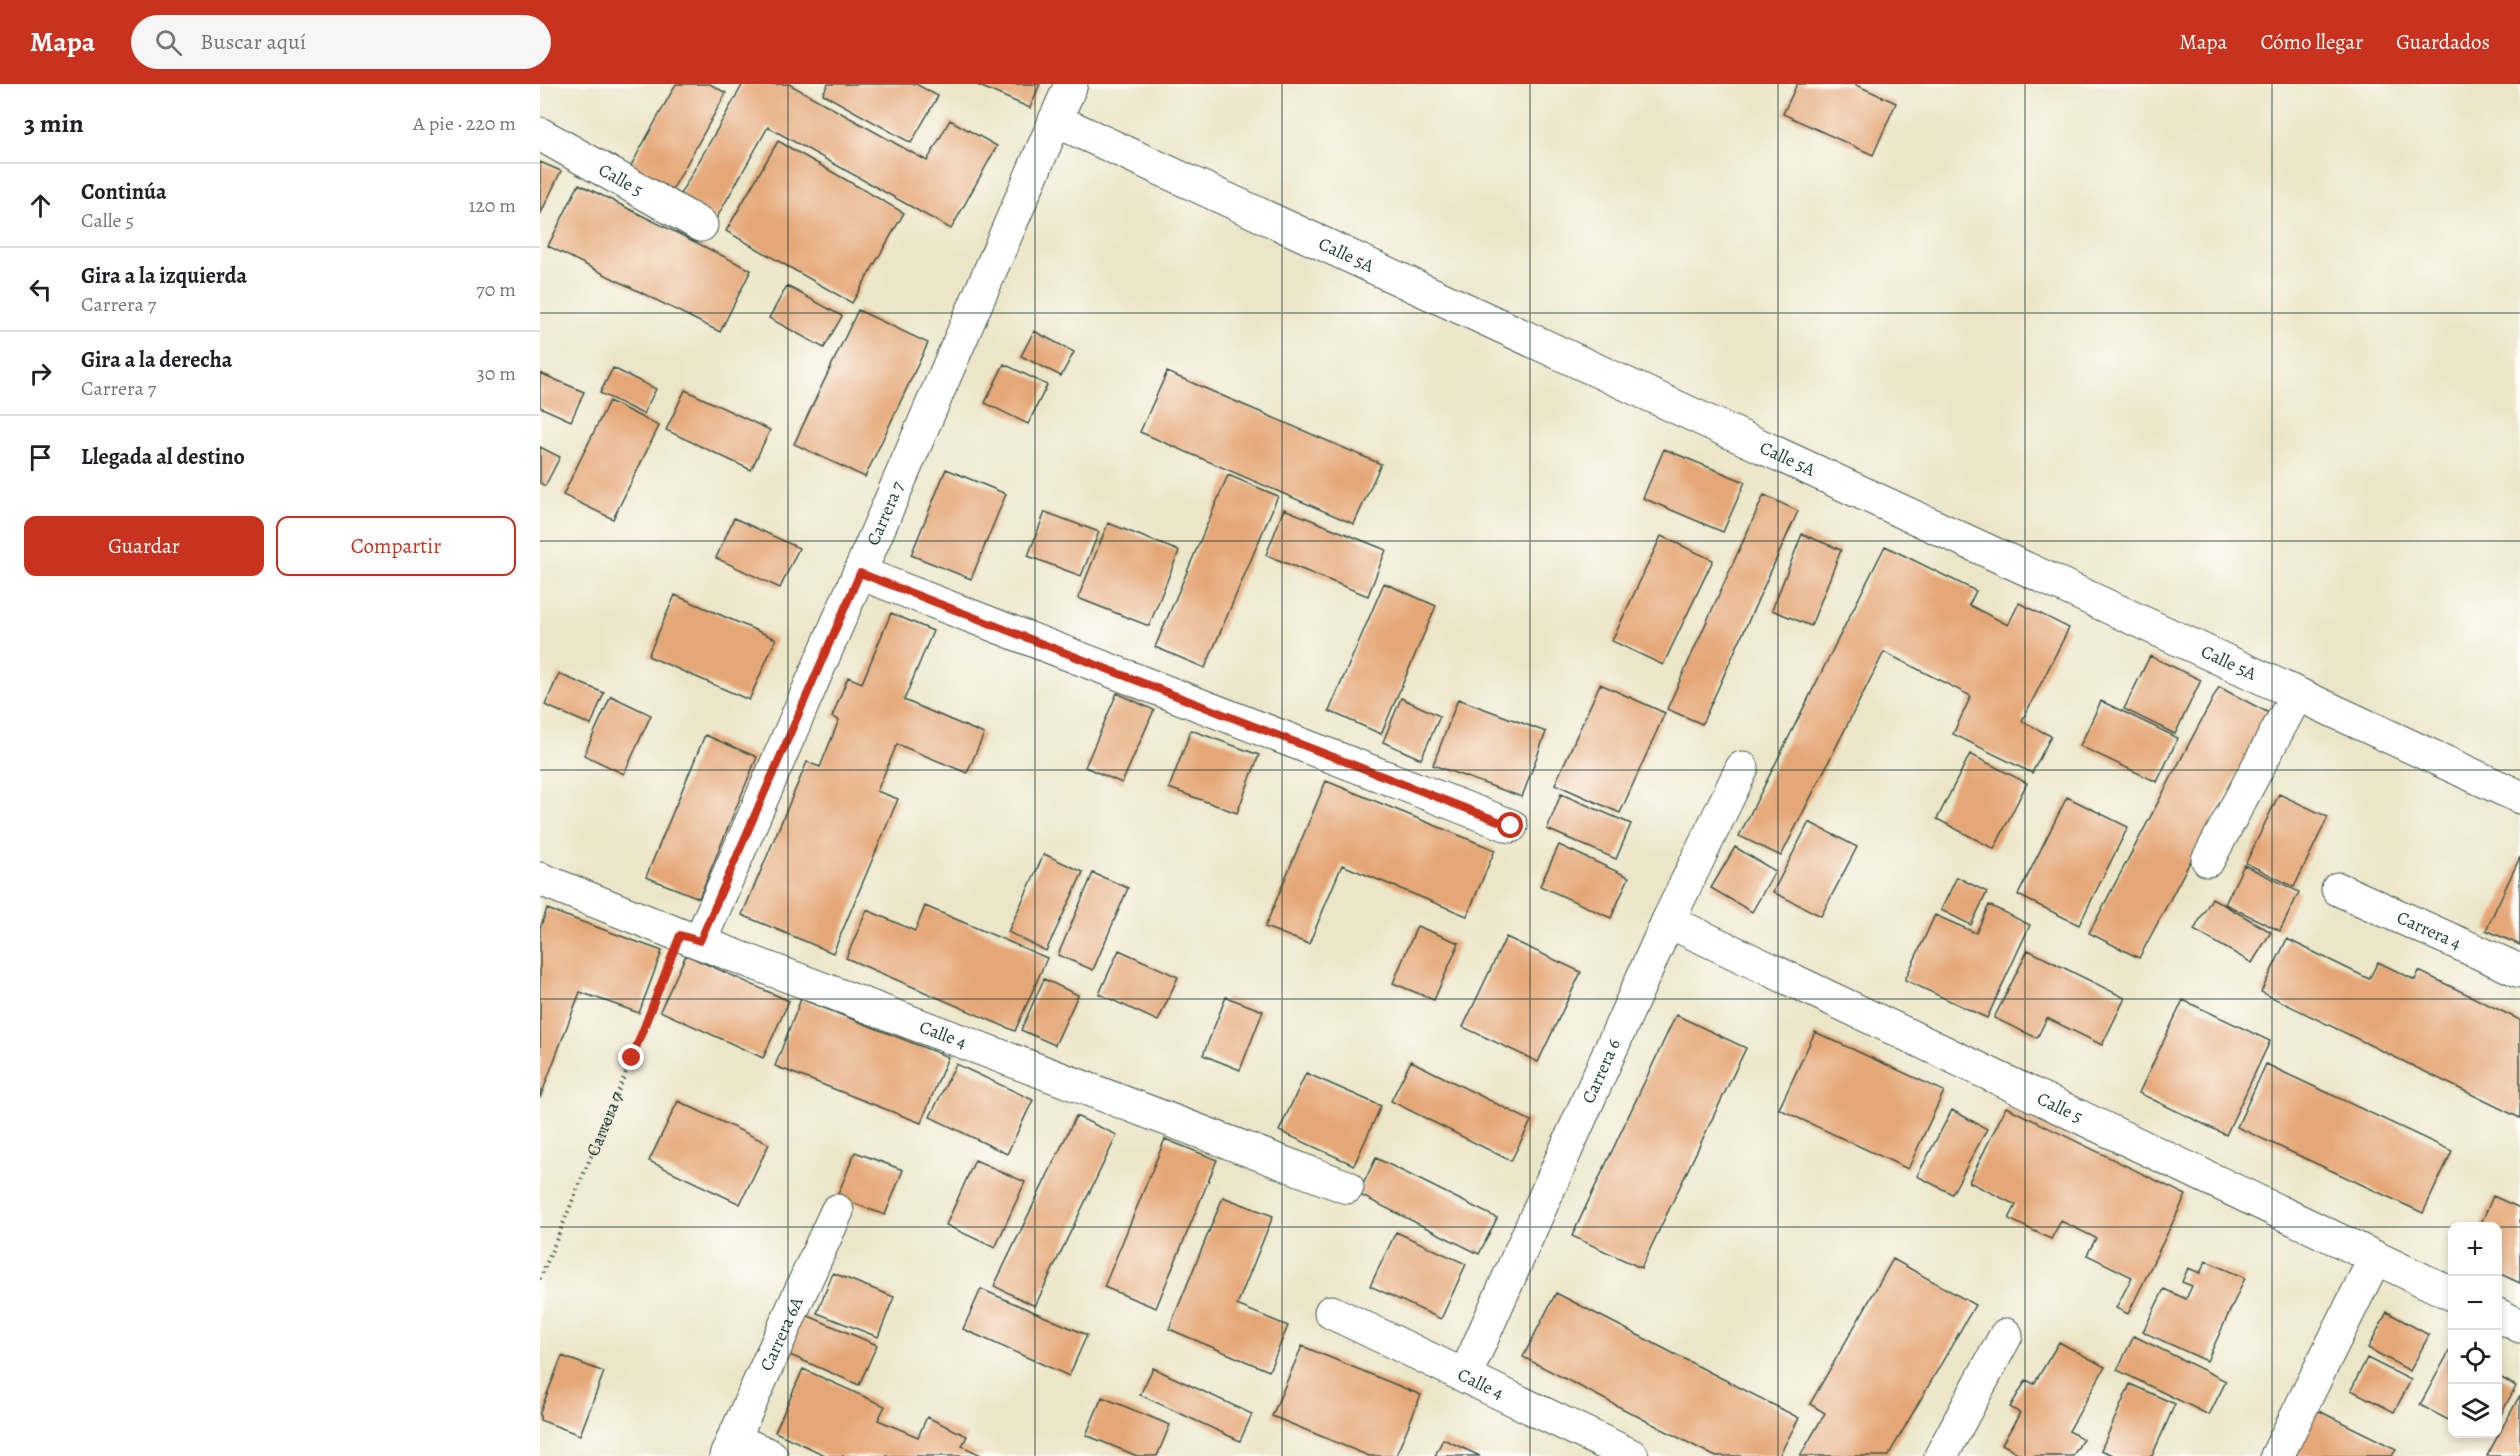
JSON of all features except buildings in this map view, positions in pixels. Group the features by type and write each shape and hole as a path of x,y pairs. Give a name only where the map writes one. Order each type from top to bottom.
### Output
{"street":[{"name":"Carrera 7","path":"690,938 860,573 1071,84"},
{"name":"Calle 5A","path":"1055,120 2520,797"},
{"name":"Calle 5","path":"540,134 701,225"},
{"path":"860,573 1511,826"},
{"path":"2208,860 2297,694"},
{"name":"Carrera 6","path":"1465,1376 1668,921 1742,768"},
{"name":"Calle 4","path":"541,881 1347,1187"},
{"name":"Carrera 4","path":"2338,889 2520,971"},
{"name":"Calle 5","path":"1668,921 2448,1292"},
{"name":"Carrera 6A","path":"729,1448 837,1211"},
{"path":"2277,1456 2375,1258"},
{"name":"Calle 4","path":"1331,1312 1632,1456"},
{"path":"2502,1317 2520,1326"},
{"path":"1941,1456 2006,1335"},
{"path":"729,1448 771,1456"}],"path":[{"name":"Carrera 7","path":"540,1279 632,1058 690,938"}],"route":[{"path":"632,1058 680,935 700,941 860,573 1511,826"}]}
